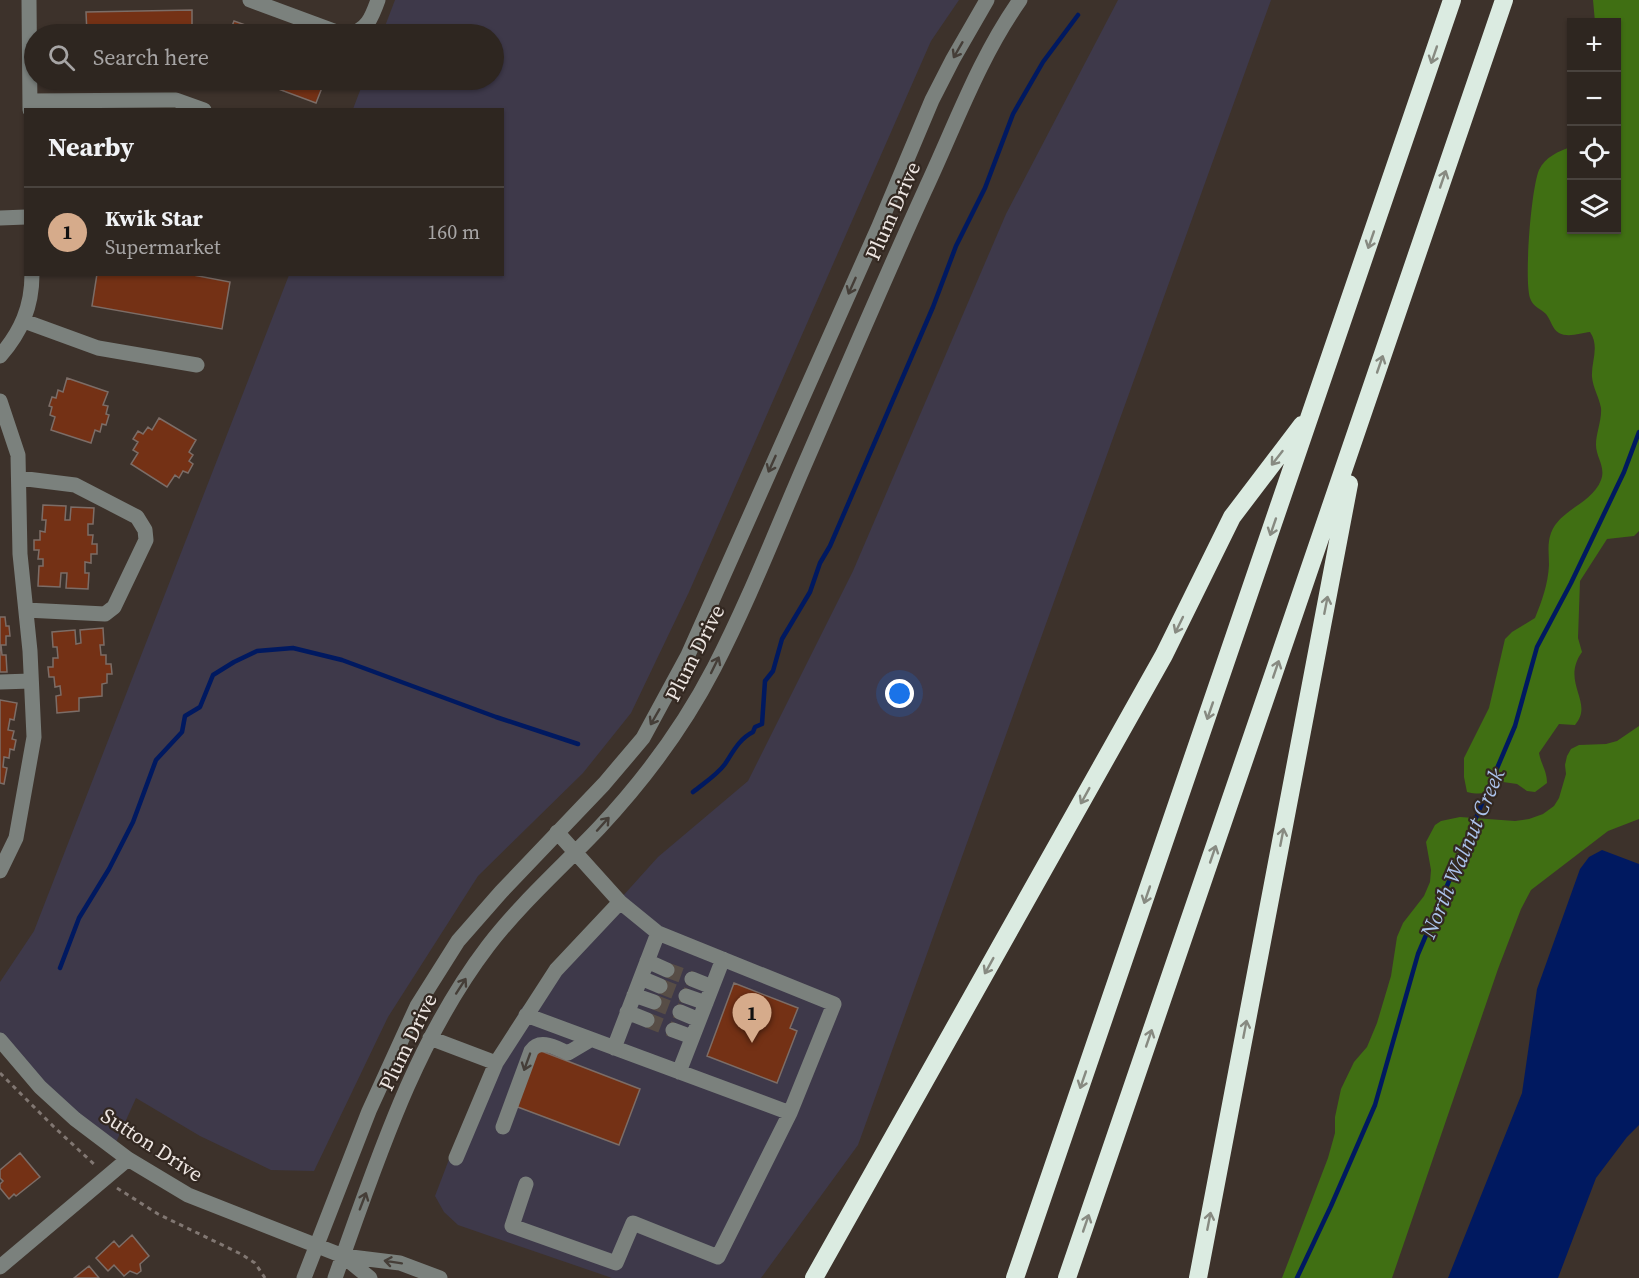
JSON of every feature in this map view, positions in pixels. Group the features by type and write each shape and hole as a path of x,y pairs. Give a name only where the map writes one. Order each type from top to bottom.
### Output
{"highway":[{"path":"1016,1278 1452,0"},
{"path":"1067,1278 1504,0"},
{"path":"814,1278 1164,655 1232,517 1313,412"},
{"path":"1198,1278 1361,419"}],"street":[{"path":"29,0 29,24"},
{"path":"250,0 315,24"},
{"path":"366,24 378,0"},
{"name":"Plum Drive","path":"304,1278 369,1111 417,1006 458,941 604,784 643,738 666,698 688,655 932,100 953,58 987,0"},
{"name":"Plum Drive","path":"335,1278 413,1072 444,1011 490,944 528,899 600,827 663,752 714,667 778,530 888,271 983,62 1020,0"},
{"path":"30,90 30,105 176,100 198,108"},
{"path":"0,218 24,217"},
{"path":"863,261 888,271"},
{"path":"0,356 13,341 24,321 32,289 32,276"},
{"path":"24,321 98,348 197,366"},
{"path":"0,401 18,455 20,554 34,737 16,838 0,872"},
{"path":"19,478 75,485 137,517 145,530 146,540 114,607 105,614 26,610"},
{"path":"0,682 31,681"},
{"path":"526,1184 512,1226 616,1263 633,1224 718,1257 790,1113 834,1005 658,933 620,902 557,832"},
{"path":"456,1158 496,1063 526,1015 556,970 620,902"},
{"path":"614,1048 658,933"},
{"path":"679,1072 723,958"},
{"path":"647,961 667,969"},
{"path":"641,978 660,986"},
{"path":"692,980 712,987"},
{"path":"634,995 654,1002"},
{"path":"686,996 706,1003"},
{"path":"627,1012 647,1020"},
{"path":"680,1012 699,1020"},
{"path":"526,1015 790,1113"},
{"path":"673,1030 692,1037"},
{"path":"430,1038 496,1063"},
{"name":"Sutton Drive","path":"0,1040 40,1087 75,1119 128,1160 188,1195 343,1256"},
{"path":"503,1127 534,1046 542,1043 568,1053 590,1040"},
{"path":"0,1266 128,1160"},
{"path":"343,1256 370,1278"},
{"path":"343,1256 399,1263 440,1278"}],"path":[{"path":"0,1073 117,1187 158,1214 241,1254 255,1263 265,1278"}],"shaded area":[{"path":"395,0 959,0 931,41 689,592 631,713 583,773 478,876 388,1017 314,1171 271,1170 200,1136 136,1098 113,1149 0,1040 0,982 34,931 289,276 504,276 504,108 353,108 360,90 504,90 504,24 386,24"},
{"path":"1118,0 1271,0 858,1145 761,1278 612,1278 458,1225 444,1212 435,1196 461,1128 521,1009 658,857 748,781 853,571 1006,214"},
{"path":"1602,850 1639,864 1639,1125 1596,1178 1558,1278 1448,1278 1522,1093 1537,989 1580,869 1589,857"}],"green space":[{"path":"1593,0 1639,0 1639,531 1634,536 1607,539 1580,581 1578,638 1582,652 1574,673 1580,700 1580,717 1575,725 1559,724 1539,753 1547,783 1535,792 1527,791 1517,784 1503,782 1487,792 1478,794 1467,792 1464,758 1489,708 1505,639 1535,618 1547,579 1551,533 1561,518 1591,495 1597,488 1602,475 1596,445 1601,408 1592,377 1595,349 1593,338 1590,332 1566,335 1557,331 1546,314 1531,301 1528,288 1531,214 1536,180 1542,165 1557,153 1567,149 1567,234 1621,234 1621,18 1595,18"},
{"path":"1639,726 1639,819 1608,831 1531,890 1521,909 1498,969 1392,1278 1282,1278 1328,1158 1335,1133 1335,1117 1341,1089 1354,1062 1367,1047 1377,1023 1391,976 1397,937 1403,923 1424,896 1430,882 1431,870 1426,842 1435,825 1441,821 1460,817 1515,821 1543,814 1554,806 1559,798 1566,774 1567,756 1571,749 1579,745 1606,744 1617,741"}],"building":[{"path":"192,10 192,24 87,24 86,12"},
{"path":"281,90 321,90 316,103"},
{"path":"97,276 198,276 230,282 222,329 92,306"},
{"path":"67,378 108,392 103,405 108,406 106,414 109,415 106,425 102,424 100,432 95,430 91,443 51,430 55,417 50,415 52,407 49,406 52,397 56,398 58,390 63,392"},
{"path":"159,418 196,440 189,452 193,455 189,461 193,464 188,473 183,471 179,478 175,475 167,487 131,464 138,453 133,450 138,442 133,439 138,431 143,434 148,427 152,430"},
{"path":"43,505 66,506 65,520 70,520 71,507 94,508 93,524 88,524 88,535 93,535 92,544 97,544 97,554 91,554 91,563 85,562 85,573 89,573 88,589 66,588 67,573 61,573 60,587 38,586 39,566 43,566 43,559 38,559 39,550 34,550 34,540 40,540 40,531 45,532 46,520 42,520"},
{"path":"0,617 5,617 6,626 9,626 10,636 6,636 6,645 1,645 2,655 6,655 7,672 0,672"},
{"path":"103,628 104,645 100,645 101,655 106,655 106,664 111,664 112,674 107,674 107,683 102,684 102,696 79,698 79,711 57,713 56,696 61,695 60,686 55,687 54,677 49,677 48,667 53,667 53,658 58,658 57,647 53,647 52,632 75,630 76,644 81,643 80,630"},
{"path":"0,700 17,703 14,720 10,719 8,730 14,731 12,739 16,740 14,750 10,749 9,758 4,757 3,767 7,768 4,784 0,783"},
{"path":"734,983 798,1008 790,1028 797,1031 777,1083 707,1056"},
{"path":"536,1049 640,1089 619,1145 515,1106"},
{"path":"20,1153 40,1177 9,1199 0,1188 3,1181 0,1178 0,1170"},
{"path":"132,1235 149,1256 140,1264 141,1271 137,1274 130,1271 124,1276 114,1265 108,1271 96,1258 114,1241 119,1247"},
{"path":"89,1266 99,1278 74,1278"}],"waterway":[{"path":"693,792 718,772 740,742 753,732 755,727 762,724 765,681 773,671 782,639 810,592 820,563 830,546 933,307 956,246 985,188 1013,114 1043,62 1078,15"},
{"name":"North Walnut Creek","path":"1297,1278 1375,1105 1418,954 1515,726 1537,647 1571,583 1624,472 1639,432"},
{"path":"60,968 79,918 109,869 133,822 156,760 182,732 185,716 200,707 213,675 257,651 293,648 342,660 496,717 578,744"}],"tunnel":[{"path":"667,970 692,979"},
{"path":"660,986 686,996"},
{"path":"654,1002 680,1012"},
{"path":"647,1020 673,1030"}],"place":[{"name":"Kwik Star","path":"752,1043"}]}
